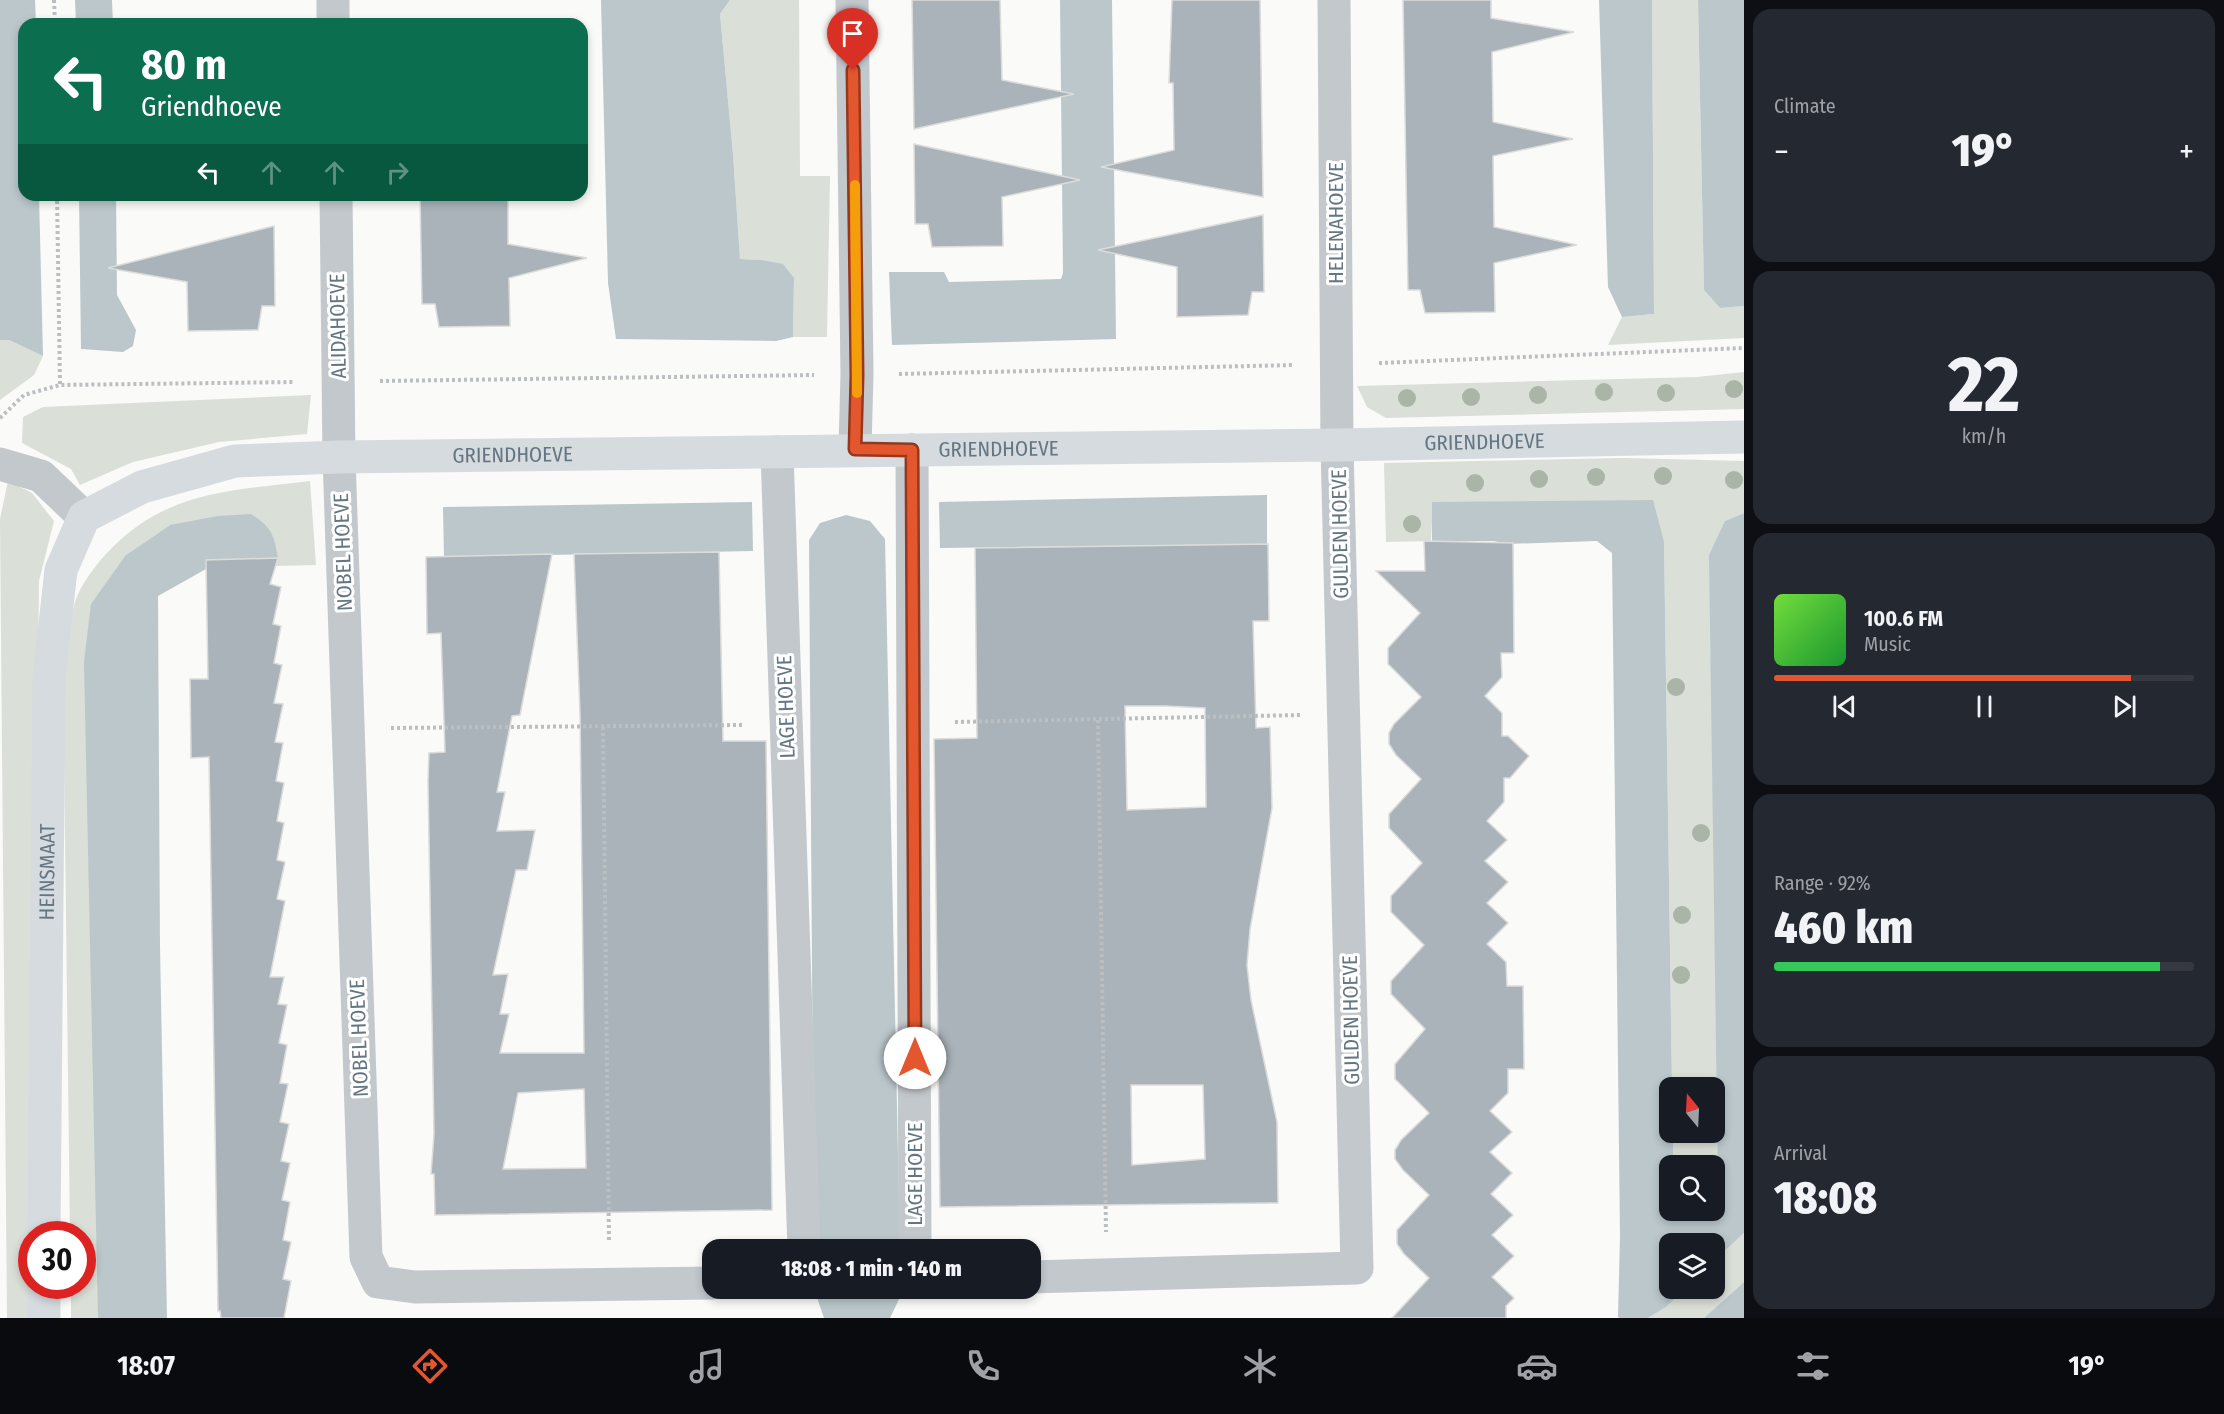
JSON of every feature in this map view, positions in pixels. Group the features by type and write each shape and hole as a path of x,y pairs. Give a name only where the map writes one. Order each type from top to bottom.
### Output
{"street":[{"path":"333,0 333,18"},
{"path":"852,0 857,375 855,449"},
{"name":"HELENAHOEVE","path":"1335,0 1337,445"},
{"name":"ALIDAHOEVE","path":"336,201 339,457"},
{"name":"GRIENDHOEVE","path":"84,517 142,487 235,461 339,457 1337,445 1744,437"},
{"name":"GULDEN HOEVE","path":"1041,1277 1357,1268 1337,445"},
{"name":"LAGE HOEVE","path":"912,450 915,1239"},
{"name":"LAGE HOEVE","path":"777,452 804,1239"},
{"name":"NOBEL HOEVE","path":"339,457 366,1257 378,1282 415,1287 702,1283"},
{"path":"0,464 41,476 84,517"},
{"name":"HEINSMAAT","path":"44,1221 49,678 61,570 84,517"},
{"path":"44,1299 44,1318"}],"path":[{"path":"54,0 55,18"},
{"path":"57,201 60,385"},
{"path":"913,723 1344,715"},
{"path":"1098,720 1106,1275"},
{"path":"348,728 786,725"},
{"path":"603,727 610,1284"}],"shaded area":[{"path":"0,0 35,0 36,18 18,18 18,201 39,201 43,356 9,340 0,340"},
{"path":"75,0 112,0 113,18 76,18"},
{"path":"601,0 730,0 720,14 740,259 783,264 794,278 793,337 776,341 616,339 608,283"},
{"path":"730,0 799,0 800,176 830,176 827,337 793,337 794,278 762,260 740,259 720,14"},
{"path":"1060,0 1112,0 1116,339 892,345 889,272 944,272 949,282 1061,279 1063,273"},
{"path":"1599,0 1652,0 1654,314 1622,317 1608,287"},
{"path":"1652,0 1698,0 1704,290 1720,308 1744,306 1744,338 1608,345 1622,317 1654,314"},
{"path":"1698,0 1744,0 1744,306 1720,308 1704,290"},
{"path":"79,201 116,201 117,295 136,330 133,346 123,352 81,349"},
{"path":"0,340 9,340 43,356 34,375 0,400"},
{"path":"1744,372 1744,409 1386,418 1367,407 1357,386 1697,377"},
{"path":"311,395 307,434 219,442 133,462 80,485 71,469 22,443 23,417 43,407"},
{"path":"1624,458 1744,461 1744,513 1725,521 1719,1077 1672,1077 1664,542 1433,502 1431,541 1386,542 1384,463"},
{"path":"8,481 32,493 54,521 39,581 32,1221 18,1221 18,1299 31,1299 31,1318 7,1318 0,519"},
{"path":"310,481 316,565 276,566 278,558 170,525 126,555 99,1318 71,1318 71,1299 96,1299 96,1221 70,1221 63,675 75,602 89,576 107,553 129,532 152,517 176,505 201,497"},
{"path":"1267,495 1267,544 940,548 939,502"},
{"path":"1653,500 1664,542 1672,1077 1659,1077 1659,1143 1673,1143 1673,1155 1659,1155 1659,1221 1725,1221 1725,1155 1718,1155 1717,1143 1725,1143 1725,1077 1716,1077 1709,555 1725,521 1744,513 1744,1233 1725,1251 1725,1233 1659,1233 1659,1299 1674,1299 1648,1318 1618,1317 1620,1236 1612,553 1597,541 1506,544 1494,541 1432,541 1432,502"},
{"path":"752,502 753,551 444,557 443,507"},
{"path":"251,514 264,523 271,532 278,558 207,560 206,569 158,596 160,946 167,1318 98,1318 84,662 91,604 126,555 170,525 218,516"},
{"path":"846,515 870,521 885,539 900,1239 814,1239 809,540 820,523"},
{"path":"1673,1143 1718,1143 1718,1155 1673,1155"},
{"path":"1744,1233 1744,1282 1704,1318 1648,1318 1674,1299 1725,1299 1725,1251"},
{"path":"1744,1282 1744,1318 1704,1318"},
{"path":"817,1299 899,1299 890,1318 824,1318"}],"building":[{"path":"912,0 1000,0 1002,80 1074,94 914,129"},
{"path":"1172,0 1260,0 1263,197 1101,167 1174,150 1173,83 1169,83"},
{"path":"1403,0 1491,0 1491,18 1574,32 1492,52 1493,122 1573,139 1493,156 1494,227 1577,245 1494,263 1495,312 1425,313 1420,290 1408,290"},
{"path":"914,144 1080,180 1002,197 1003,246 932,247 928,224 915,224"},
{"path":"420,201 508,201 508,244 587,258 509,278 510,326 439,327 435,304 422,304"},
{"path":"1263,215 1264,292 1252,292 1248,315 1177,317 1177,267 1098,250"},
{"path":"274,226 275,306 262,306 258,330 188,331 187,282 108,268"},
{"path":"1424,541 1513,543 1514,653 1501,653 1502,677 1485,696 1502,713 1502,736 1508,736 1529,756 1510,778 1504,778 1504,802 1487,821 1507,840 1485,861 1508,882 1487,903 1508,923 1487,944 1506,962 1507,986 1523,986 1524,1069 1508,1069 1508,1093 1490,1111 1512,1132 1490,1152 1512,1173 1491,1194 1513,1215 1492,1235 1514,1256 1492,1277 1514,1298 1506,1306 1506,1318 1392,1318 1429,1278 1397,1244 1397,1230 1429,1195 1395,1159 1395,1150 1401,1140 1429,1113 1395,1079 1395,1064 1425,1029 1391,994 1391,981 1424,945 1391,912 1391,896 1422,863 1389,828 1389,814 1421,779 1396,755 1389,744 1389,733 1394,724 1421,697 1388,664 1388,648 1420,613 1376,571 1425,571"},
{"path":"1268,544 1269,621 1253,621 1256,728 1270,727 1272,808 1250,929 1247,965 1251,1000 1277,1122 1278,1203 940,1207 934,739 977,738 975,548","holes":["1125,706 1205,708 1206,807 1127,810","1131,1085 1203,1085 1205,1159 1132,1165"]},
{"path":"719,552 723,741 766,741 772,1210 435,1215 434,1174 431,1174 434,1134 428,781 429,753 445,752 441,633 427,634 426,557 552,554 520,715 512,716 497,792 505,792 497,831 535,830 527,870 516,870 493,975 508,974 500,1014 509,1014 500,1053 584,1053 580,714 574,554","holes":["584,1089 586,1168 503,1169 518,1093"]},
{"path":"278,558 270,584 281,587 273,624 281,626 274,663 282,665 274,703 283,704 275,742 283,743 276,781 284,783 277,821 284,823 277,860 285,862 277,899 285,901 270,977 284,977 278,1004 287,1005 279,1043 287,1045 280,1083 288,1084 280,1122 289,1124 281,1161 290,1163 282,1200 290,1202 283,1240 291,1242 283,1279 291,1281 284,1318 221,1318 220,1311 218,1311 209,757 191,758 190,679 208,679 206,560"}],"slow traffic":[{"path":"855,185 857,393"}],"route":[{"path":"853,70 857,375 855,449 912,450 915,1058"}]}
